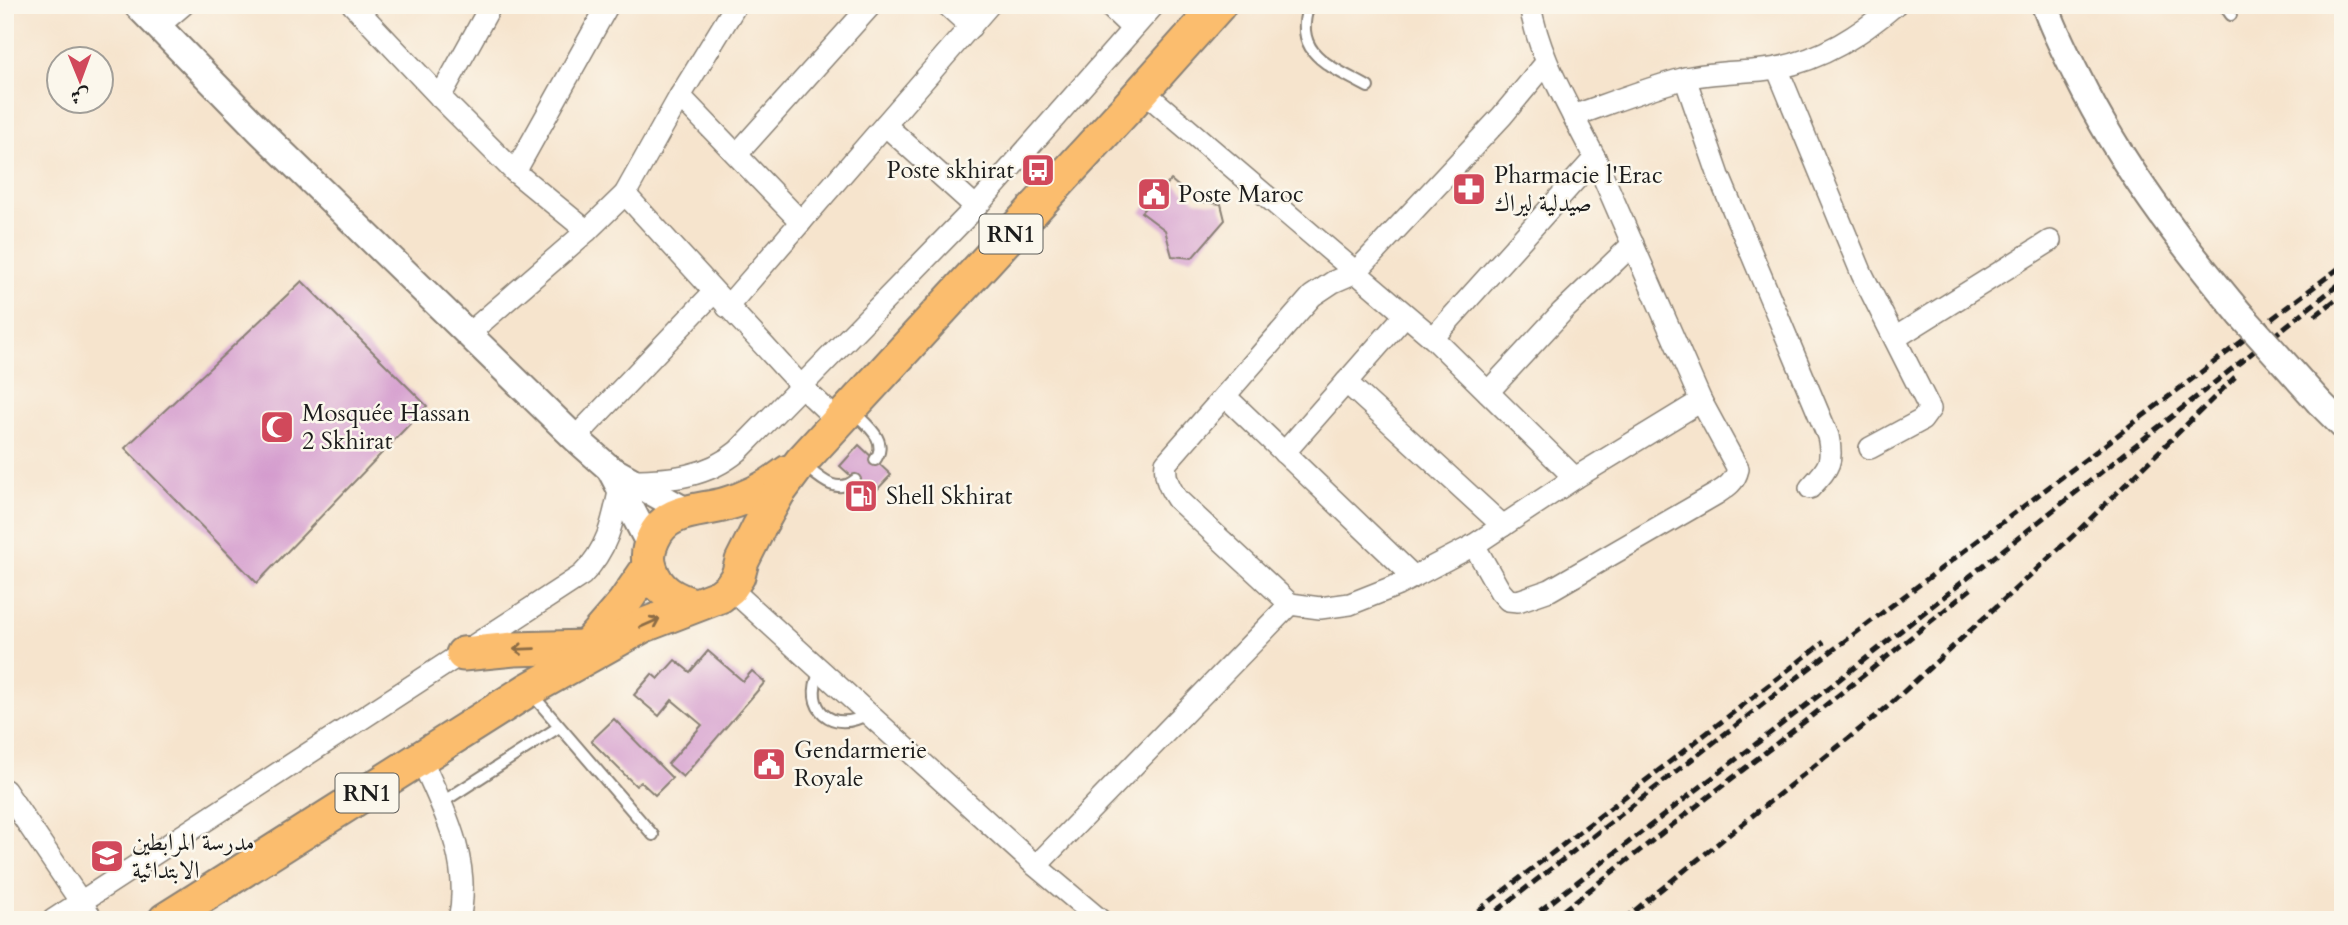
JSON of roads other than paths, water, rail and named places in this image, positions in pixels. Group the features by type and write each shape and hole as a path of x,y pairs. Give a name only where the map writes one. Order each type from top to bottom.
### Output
{"main road":[{"name":"RN1","path":"165,920 577,657 634,630 720,596 736,575 778,493 801,462 1219,5"},
{"name":"RN1","path":"577,657 624,603 650,556 655,533 663,523 674,515 728,504 754,493 801,462"},
{"path":"693,511 714,514 727,522 736,533 741,547 736,575"},
{"path":"650,556 655,581 665,593 678,601 694,605"},
{"path":"463,654 514,649 577,657"}],"street":[{"path":"137,5 467,335 575,438 620,478 693,511"},
{"path":"157,27 183,5"},
{"path":"353,5 515,172 587,231"},
{"path":"515,172 608,5"},
{"path":"467,335 587,231 625,194 680,96 736,5"},
{"path":"737,154 872,5"},
{"path":"947,5 971,27"},
{"path":"575,438 801,222 989,5"},
{"path":"1108,5 1132,28"},
{"path":"620,478 678,478 705,472 738,451 976,207 1154,5"},
{"path":"1474,545 1500,591 1508,600 1518,601 1550,590 1723,490 1730,485 1738,470 1701,401 1595,158 1546,63 1534,28 1530,5"},
{"path":"1573,116 1685,78 1715,72 1777,68 1827,52 1864,30 1895,5"},
{"path":"2031,5 2049,17 2091,106 2136,179 2186,249 2241,315 2343,426"},
{"path":"440,97 486,8"},
{"path":"1546,63 1502,116 1356,272 1312,296 1166,463 1164,473 1167,481 1177,499 1290,604 1320,608 1350,604 1398,585 1474,545 1575,478 1701,401"},
{"path":"1777,68 1862,274 1930,409 1922,420 1870,448"},
{"path":"1685,78 1720,176 1828,436 1831,450 1829,468 1810,488"},
{"path":"1143,91 1433,338 1575,478"},
{"path":"680,96 801,222"},
{"path":"885,125 976,207"},
{"path":"1433,338 1595,158"},
{"path":"625,194 801,386 844,415"},
{"path":"1895,338 2050,241"},
{"path":"1488,392 1562,312 1633,244"},
{"path":"1284,453 1405,315"},
{"path":"1346,382 1503,526"},
{"path":"1225,396 1413,576"},
{"path":"620,478 650,556"},
{"path":"53,920 87,911 582,575 594,564 609,536 620,478"},
{"path":"736,575 820,672 1100,920"},
{"path":"1036,866 1290,604"},
{"path":"421,759 456,844 463,888 459,920"},
{"path":"9,802 87,911"}],"lane":[{"path":"1309,5 1304,32 1310,48 1319,59 1368,88"},
{"path":"2224,5 2231,15"},
{"path":"844,415 878,438 881,450 875,460"},
{"path":"801,462 831,486 843,487 855,480"},
{"path":"820,672 814,684 814,697 819,710 829,719 842,723 855,721 867,714"},
{"path":"528,690 653,835"},
{"path":"441,803 559,727"}],"railway":[{"path":"1485,920 1829,653 2343,265"},
{"path":"1528,920 1831,686 2343,281"},
{"path":"2315,316 2343,294"},
{"path":"1623,920 1886,708 2075,534 2235,377"},
{"path":"1551,920 1972,588"},
{"path":"1466,920 1824,642"}],"place":[{"name":"Poste skhirat","path":"1038,170"},
{"name":"Pharmacie l'Erac صيدلية ليراك","path":"1469,189"},
{"name":"Poste Maroc","path":"1154,194"},
{"name":"Mosquée Hassan 2 Skhirat","path":"277,427"},
{"name":"Shell Skhirat","path":"861,496"},
{"name":"Gendarmerie Royale","path":"769,764"},
{"name":"مدرسة المرابطين الابتدائية","path":"107,856"}]}
